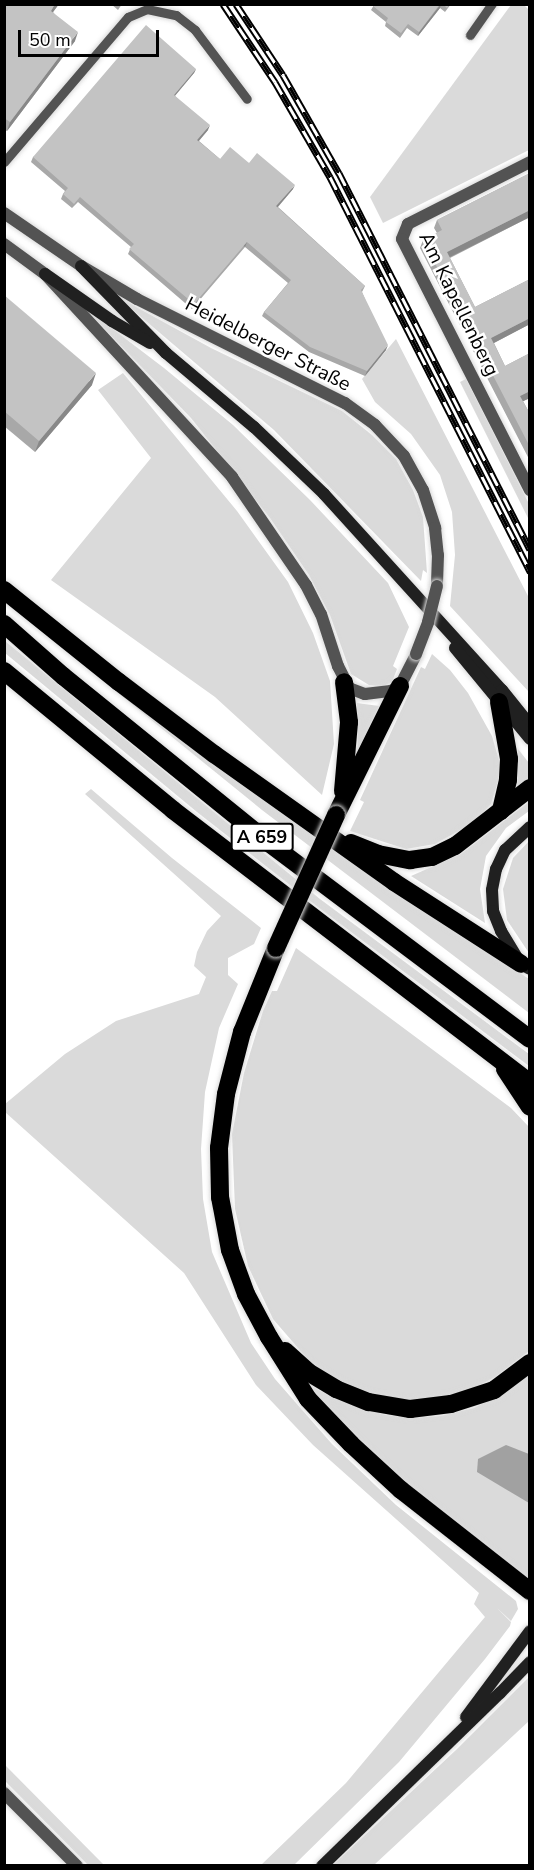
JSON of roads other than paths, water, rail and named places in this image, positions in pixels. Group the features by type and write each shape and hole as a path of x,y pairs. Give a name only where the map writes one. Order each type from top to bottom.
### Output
{"highway":[{"path":"4,590 128,689 321,831 394,882 525,966"},
{"name":"A 659","path":"4,624 63,676 269,843 530,1039"},
{"name":"A 659","path":"4,671 173,810 530,1083"},
{"path":"339,808 349,722 344,682"},
{"path":"400,686 339,808 276,948 242,1032 226,1094 219,1148 220,1197 230,1250 246,1294 269,1337 308,1399 351,1444 401,1490 530,1591"},
{"path":"499,702 509,759 508,780 501,811"},
{"path":"321,831 378,854 410,860 432,857 455,846 530,788"},
{"path":"499,1060 530,1107"},
{"path":"269,1337 308,1371 336,1389 369,1402 410,1409 450,1404 494,1390 530,1363"}],"main road":[{"path":"81,266 166,353 254,427 324,494 530,725"},
{"path":"45,274 112,321 166,353"},
{"path":"405,583 468,666 530,739"},
{"path":"525,966 501,931 493,911 492,890 496,869 505,850 530,827"},
{"path":"449,1740 530,1632"},
{"path":"322,1866 530,1662"}],"street":[{"name":"Am Kapellenberg","path":"530,162 408,224 402,239 530,490"},
{"name":"Heidelberger Straße","path":"4,213 81,266 198,331 345,403 375,425 404,456 423,490 435,528 438,569 437,586 428,622 416,654 400,686"},
{"path":"4,244 45,274 232,477 306,585 321,614 344,682 349,688 365,694 384,694 400,686"},
{"path":"4,1793 77,1866"}],"lane":[{"path":"470,35 492,4"},
{"path":"4,162 123,22 128,17 147,9 177,15 195,30 247,99"}],"railway":[{"path":"223,4 275,82 330,177 530,572"},
{"path":"236,4 283,75 339,173 530,549"}]}
